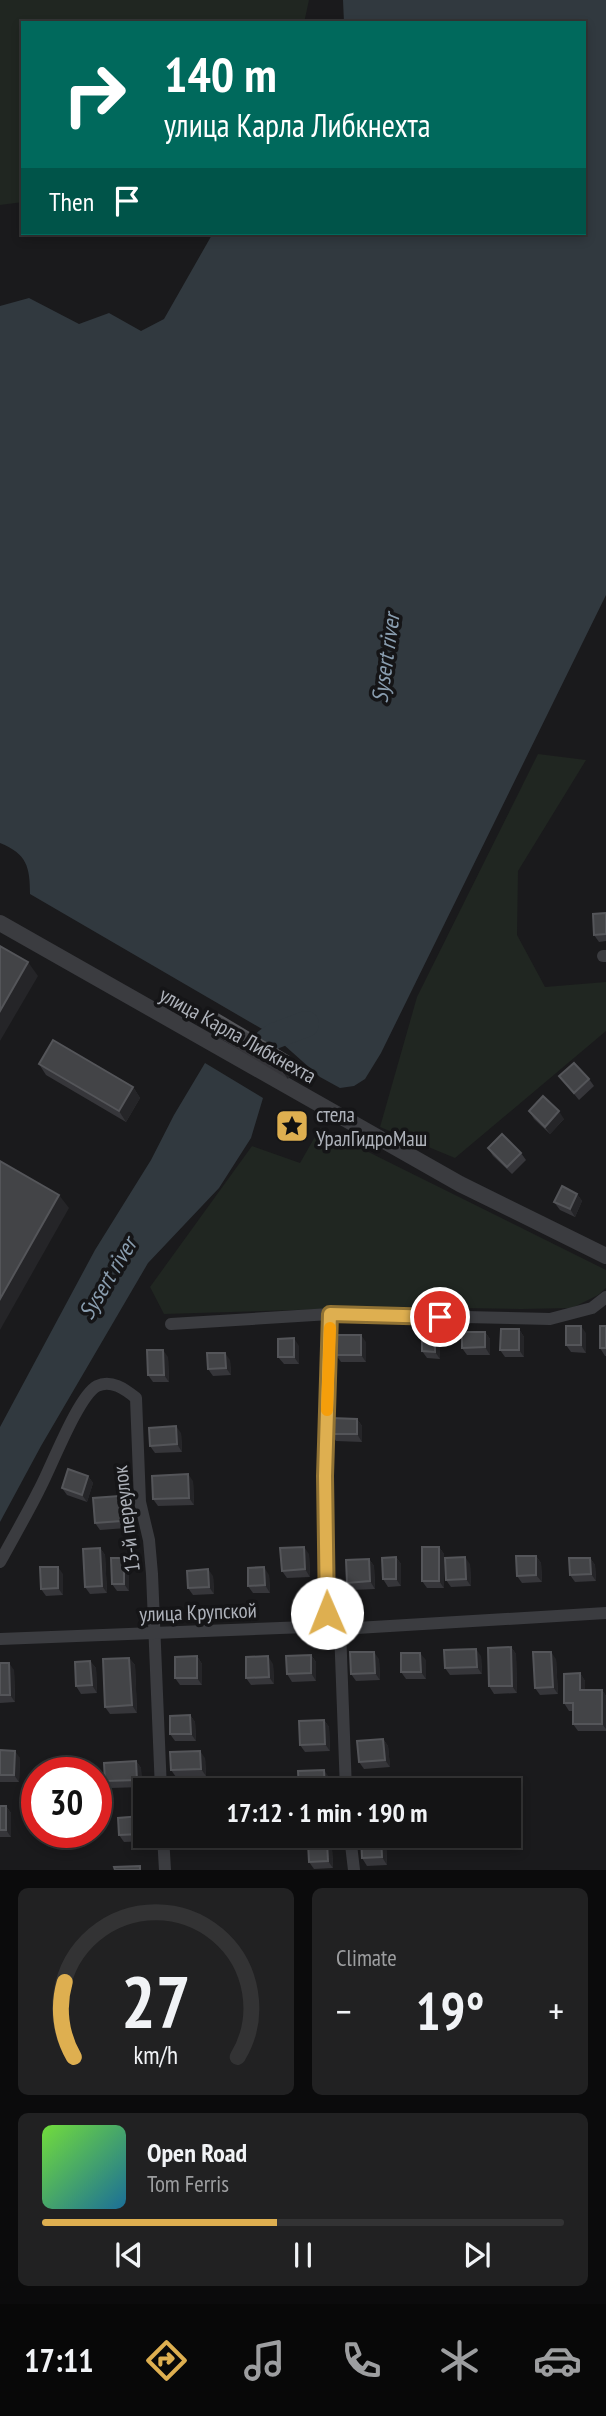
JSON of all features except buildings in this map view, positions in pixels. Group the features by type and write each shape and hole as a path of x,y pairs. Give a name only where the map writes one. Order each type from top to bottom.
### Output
{"street":[{"name":"улица Карла Либкнехта","path":"0,923 460,1184 606,1256"},
{"path":"171,1324 330,1314 550,1319 592,1308 606,1297"},
{"path":"330,1314 325,1476 327,1613 336,1627 345,1778"},
{"name":"13-й переулок","path":"0,1562 90,1391 98,1385 112,1384 125,1389 136,1398 139,1502 149,1540 160,1778"},
{"name":"улица Крупской","path":"0,1639 336,1627 606,1613"},
{"path":"164,1848 165,1870"},
{"path":"351,1848 354,1870"}],"shaded area":[{"path":"0,0 309,0 304,21 21,21 21,202 0,205"},
{"path":"538,754 586,760 518,871 517,935 545,987 606,982 606,1031 455,1158 380,1127 417,997"},
{"path":"320,1128 606,1270 606,1288 572,1308 390,1307 164,1314 150,1287 252,1146 300,1163"}],"water":[{"path":"343,0 606,0 606,595 381,1053 365,1079 354,1086 340,1088 320,1077 274,1036 30,894 25,862 16,852 0,843 0,306 29,298 79,324 109,313 141,331 164,319 212,235 586,235 586,21 344,21"},
{"path":"205,1063 263,1098 251,1138 219,1188 148,1263 41,1446 0,1522 0,1427 95,1250 151,1160"}],"waterway":[{"name":"Sysert river","path":"267,1041 306,1024"}],"slow traffic":[{"path":"327,1410 330,1328"}],"place":[{"name":"стела УралГидроМаш","path":"292,1126"}],"route":[{"path":"327,1613 325,1476 330,1314 440,1317"}]}
